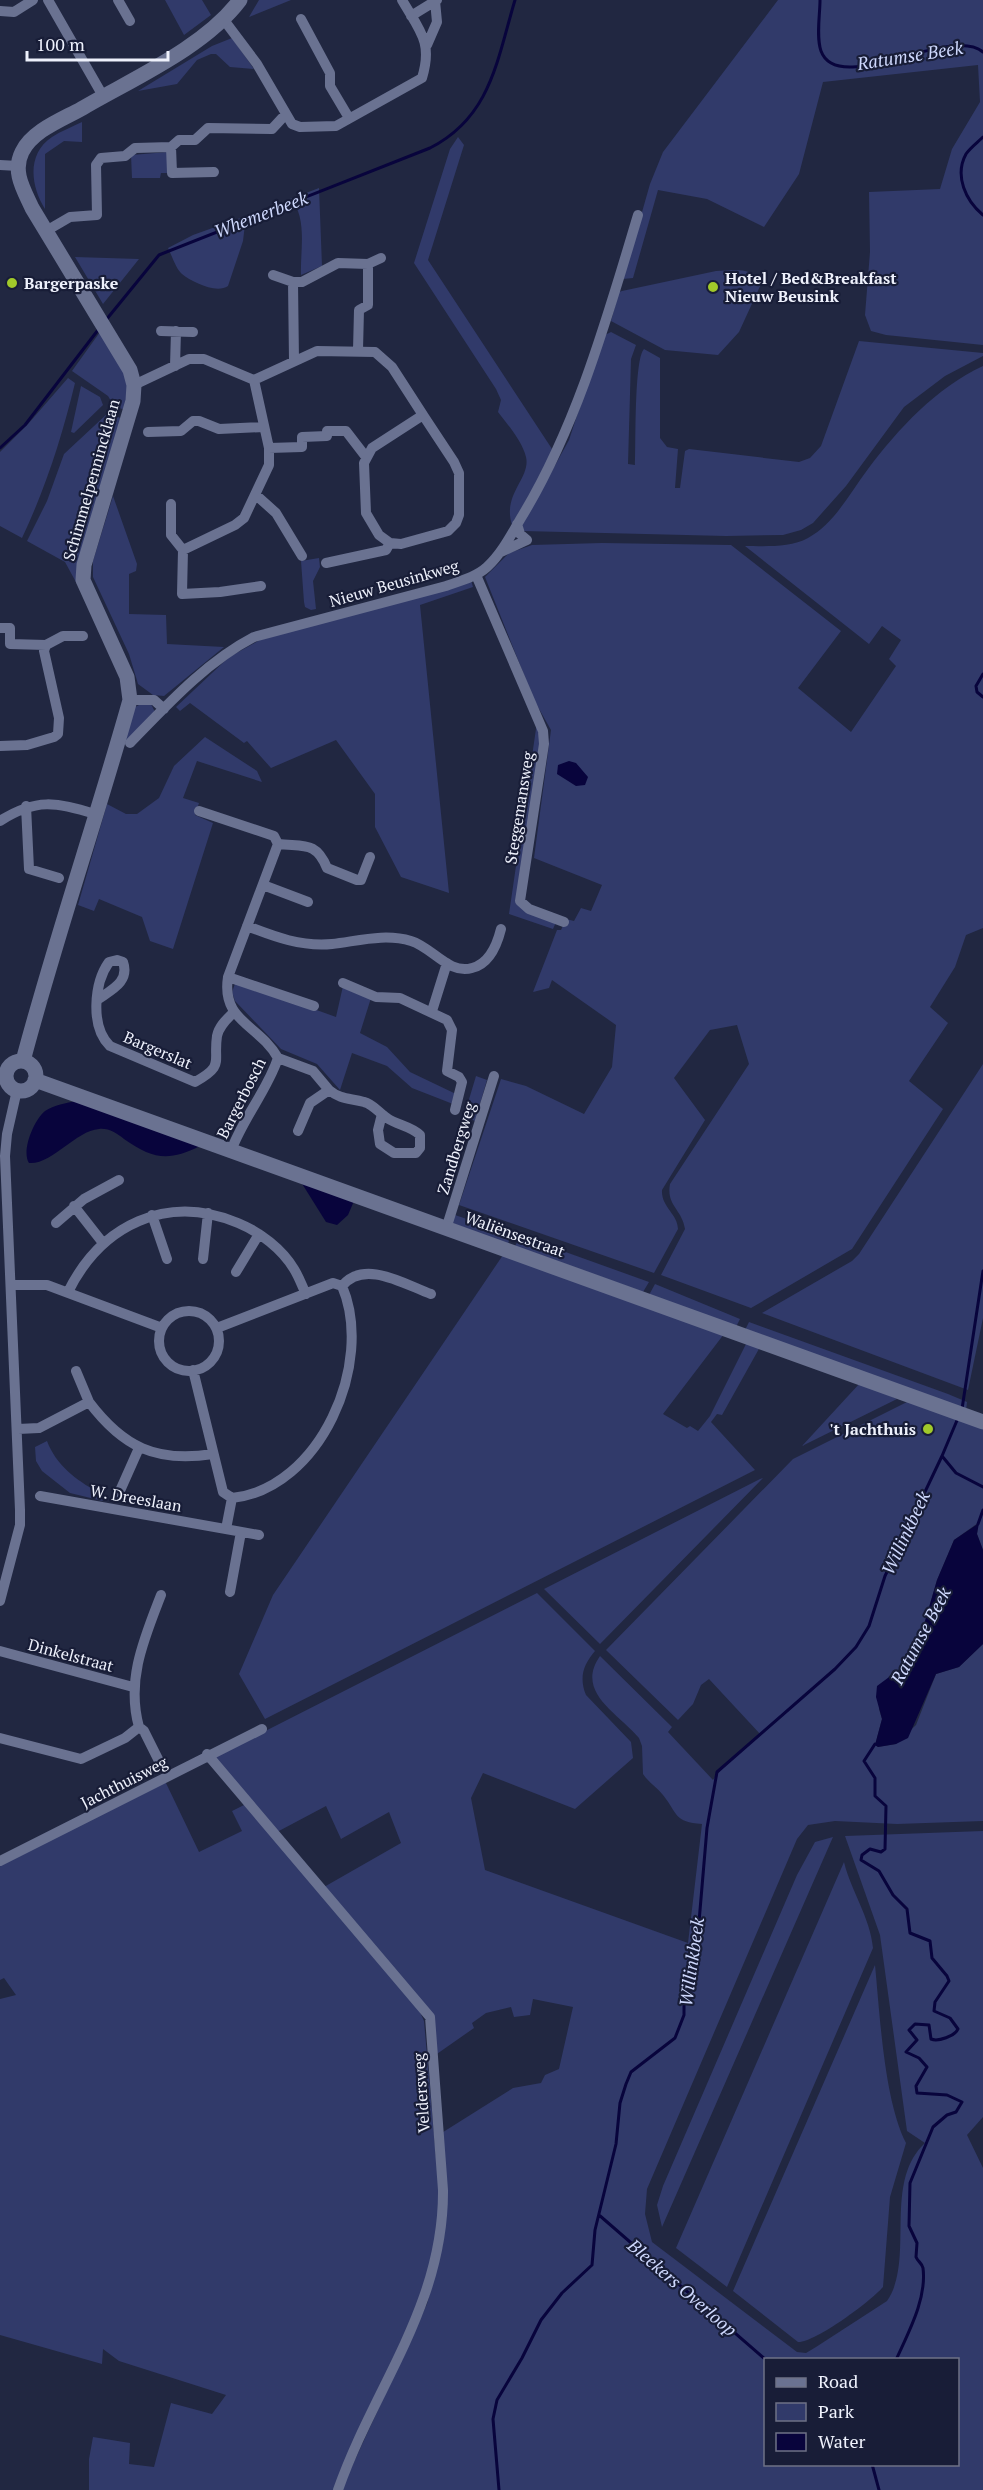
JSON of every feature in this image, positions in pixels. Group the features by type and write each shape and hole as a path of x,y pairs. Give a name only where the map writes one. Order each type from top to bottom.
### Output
{"street":[{"path":"0,11 14,12 33,0"},
{"path":"48,0 104,96"},
{"path":"118,0 130,21"},
{"path":"0,165 18,166 22,152 30,140 200,38 224,20 240,0"},
{"path":"224,20 257,64 292,124 300,127 336,126 422,78 428,59 427,45 402,0"},
{"path":"411,16 436,1 437,22 427,45"},
{"path":"301,19 330,73 330,86 349,118"},
{"path":"46,231 70,217 97,215 96,165 100,158 125,156 135,148 171,147 179,140 195,140 208,128 272,129 285,115"},
{"path":"171,147 172,173 214,172"},
{"name":"Schimmelpennincklaan","path":"18,166 20,182 46,231 130,370 134,385 133,401 84,564 82,580 127,677 130,700 62,930 36,1009 23,1061"},
{"name":"Nieuw Beusinkweg","path":"130,743 164,708 207,669 238,645 254,637 446,586 476,575 501,552 537,491 581,392 638,215"},
{"path":"273,275 293,282 302,282 338,263 368,264 381,258"},
{"path":"358,350 359,310 368,304 368,264"},
{"path":"293,282 294,361"},
{"path":"161,331 193,332"},
{"path":"175,366 176,331"},
{"path":"134,385 189,359 204,359 254,380 317,351 375,352 386,359 423,415 459,473 459,515 456,523 448,531 401,544 390,543 379,535 366,513 366,457 372,448 423,415"},
{"path":"183,550 235,525 244,518 269,465 269,448 254,380"},
{"path":"148,432 181,431 193,421 219,429 264,427"},
{"path":"269,448 302,447 302,437 327,436 327,431 346,431 366,457"},
{"path":"256,495 276,513 302,556"},
{"path":"171,504 171,535 183,550 182,594 220,592 261,586"},
{"path":"501,552 527,540 520,534 517,524"},
{"path":"326,563 386,550 390,543"},
{"name":"Steggemansweg","path":"476,575 543,731 544,744 520,901 530,909 564,922"},
{"path":"0,628 10,628 10,644 46,645 63,636 83,636"},
{"path":"0,746 35,744 40,740 54,737 58,730 59,718 44,651 46,645"},
{"path":"130,700 154,700 164,708"},
{"path":"1,816 26,806 61,804 95,814"},
{"path":"26,806 29,868 59,879"},
{"path":"199,811 274,836 278,844 228,977 226,993 234,1013"},
{"path":"278,844 315,848 321,853 327,868 357,880 361,880 370,857"},
{"path":"263,885 308,902"},
{"path":"247,926 297,943 331,944 363,937 410,941 459,969 479,965 497,946 501,929"},
{"path":"432,1011 447,963"},
{"path":"228,977 314,1006"},
{"path":"343,983 376,997 400,998 443,1016 452,1030 447,1071 459,1077 462,1082 455,1110"},
{"name":"Bargerslat","path":"97,1000 99,1029 102,1039 110,1046 195,1082 211,1073 218,1058 217,1035 223,1023 234,1013"},
{"name":"Bargerbosch","path":"234,1013 271,1046 278,1058 313,1071 329,1090"},
{"name":"Bargerbosch","path":"231,1151 243,1121 273,1072 278,1058"},
{"path":"23,1061 35,1070 35,1080 28,1089 17,1090 6,1080 4,1068 23,1061"},
{"name":"Zandbergweg","path":"446,1229 494,1076"},
{"name":"Waliënsestraat","path":"35,1080 983,1422"},
{"path":"0,1601 20,1525 18,1428 5,1156 7,1134 17,1090"},
{"path":"298,1131 310,1103 329,1090 339,1098 366,1102 382,1114 420,1135 420,1148 416,1153 394,1153 380,1144 378,1130 382,1114"},
{"path":"56,1223 74,1206 119,1180"},
{"path":"74,1206 103,1243"},
{"path":"68,1292 77,1273 103,1243 131,1224 152,1215 189,1211 223,1217 259,1234 294,1268 306,1294"},
{"path":"203,1259 208,1213"},
{"path":"152,1215 167,1259"},
{"path":"236,1272 259,1234"},
{"path":"342,1286 350,1276 365,1272 381,1275 431,1294"},
{"path":"217,1328 333,1283 342,1286"},
{"path":"12,1285 47,1285 162,1328"},
{"path":"193,1370 223,1492 232,1498 240,1497 275,1481 297,1465 331,1422 347,1385 352,1353 351,1326 342,1286"},
{"path":"189,1311 201,1313 217,1328 218,1350 204,1367 193,1370 181,1369 166,1358 159,1341 162,1328 168,1319 178,1313 189,1311"},
{"path":"76,1371 89,1402 105,1424 139,1448 167,1456 213,1454"},
{"path":"18,1428 39,1428 89,1402"},
{"path":"119,1492 139,1448"},
{"name":"W. Dreeslaan","path":"40,1496 259,1536"},
{"path":"226,1529 232,1498"},
{"path":"230,1592 241,1532"},
{"path":"159,1761 144,1731 139,1727 133,1687 140,1649 161,1595"},
{"name":"Dinkelstraat","path":"0,1651 133,1687"},
{"path":"0,1738 81,1759 125,1738 139,1727"},
{"name":"Jachthuisweg","path":"0,1861 149,1787 207,1754 262,1729"},
{"name":"Veldersweg","path":"207,1754 430,2017 443,2190 443,2219 434,2271 423,2304 338,2490"}],"green space":[{"path":"165,0 202,0 211,15 184,35"},
{"path":"259,0 291,0 249,17"},
{"path":"778,0 983,0 983,345 886,335 871,331 865,315 870,252 869,192 940,189 952,149 980,102 978,65 823,82 799,174 764,227 707,199 658,190 633,278 623,279 650,184 663,152"},
{"path":"232,38 254,69 230,67 216,54 211,54 197,60 177,84 138,91 212,46"},
{"path":"82,122 82,142 64,141 45,154 45,209 34,181 38,152 52,137"},
{"path":"458,137 464,145 428,260 554,452 512,525 510,514 513,495 525,472 524,451 498,412 501,400 496,389 414,263 450,149"},
{"path":"168,152 169,173 161,173 160,178 132,178 131,155"},
{"path":"319,188 322,266 301,275 301,224 296,206 290,199"},
{"path":"246,216 243,241 228,286 217,289 204,286 180,272 168,248 193,235"},
{"path":"75,257 139,259 103,304"},
{"path":"742,270 754,274 761,284 739,332 718,355 665,350 611,321 619,292 716,271"},
{"path":"100,332 125,374 128,385 125,410 114,406 108,396 72,371"},
{"path":"611,332 636,345 631,359 628,464 635,465 637,385 641,356 644,349 660,358 660,438 667,447 678,449 675,488 680,488 685,451 689,449 799,462 810,458 821,446 859,341 983,353 983,356 945,376 904,407 846,486 813,523 801,530 783,535 726,536 523,531 521,527 569,440 603,336"},
{"path":"983,366 983,928 966,935 955,967 930,1007 948,1023 909,1081 943,1109 852,1249 751,1308 661,1275 685,1229 670,1198 670,1184 749,1064 737,1025 710,1030 674,1078 705,1120 662,1190 664,1201 678,1229 654,1273 459,1205 501,1079 526,1086 584,1114 612,1067 616,1025 552,980 549,988 533,992 557,930 561,930 566,919 574,921 581,908 591,911 602,885 534,858 551,730 534,700 485,577 509,553 532,545 602,543 731,545 841,631 798,688 851,732 896,666 889,659 901,640 882,626 869,644 745,546 777,546 793,543 818,532 834,516 880,454 905,425 949,386"},
{"path":"68,378 75,383 65,423 46,481 22,538 0,526 0,452"},
{"path":"81,386 100,397 103,405 74,433 71,432"},
{"path":"108,413 123,419 77,584 65,562 27,541 47,501 64,454"},
{"path":"113,496 137,564 136,571 129,574 129,614 166,615 167,644 224,647 164,696 153,695 138,684 129,654 93,577 93,561"},
{"path":"319,558 320,567 313,581 316,609 311,610 305,607 301,561"},
{"path":"471,580 473,587 420,605 449,893 401,877 375,827 375,794 336,740 271,768 247,741 244,743 190,703 180,711 176,707 229,657 260,640"},
{"path":"141,704 151,704 156,714 125,742 135,707"},
{"path":"537,722 543,735 520,900 557,920 553,929 509,914"},
{"path":"205,737 257,771 262,782 197,761 183,798 199,803 195,815 213,823 173,949 150,941 142,917 99,899 94,911 78,905 107,804 126,814 137,814 159,798 174,766"},
{"path":"236,981 336,1017 343,986 371,998 360,1033 387,1047 410,1072 456,1094 453,1104 412,1088 387,1066 352,1053 340,1090 317,1064 281,1049 235,1001 232,992"},
{"path":"983,1064 983,1318 968,1390 762,1313 852,1261 859,1254"},
{"path":"476,1076 487,1080 475,1121 464,1116"},
{"path":"455,1215 511,1234 508,1244 452,1223"},
{"path":"521,1236 649,1282 643,1292 515,1246"},
{"path":"503,1255 724,1334 663,1414 687,1428 690,1426 698,1431 710,1416 747,1342 760,1347 722,1415 717,1414 711,1422 755,1470 265,1719 239,1674 273,1595"},
{"path":"655,1284 740,1319 736,1327 649,1295"},
{"path":"749,1322 948,1394 967,1402 966,1411 745,1330"},
{"path":"860,1383 897,1399 802,1446"},
{"path":"909,1401 983,1426 983,1550 977,1534 978,1523 954,1540 937,1580 923,1628 904,1666 889,1676 879,1709 882,1719 875,1745 878,1747 896,1744 916,1725 936,1674 959,1667 983,1644 983,1821 897,1824 835,1821 808,1825 797,1839 647,2189 645,2214 652,2242 797,2352 806,2353 887,2301 895,2284 899,2264 905,2179 912,2160 925,2143 907,2131 880,1935 845,1836 983,1831 983,2117 967,2135 983,2168 983,2490 341,2490 427,2304 442,2248 447,2214 440,2134 513,2088 541,2083 545,2075 559,2069 573,2007 533,1999 530,2015 514,2017 511,2007 486,2013 472,2023 474,2028 434,2056 432,2027 324,1887 401,1843 389,1812 341,1839 326,1806 277,1832 214,1757 537,1593 595,1651 583,1672 586,1695 631,1742 633,1758 575,1809 483,1773 471,1798 485,1870 688,1943 702,1824 681,1819 661,1792 643,1774 642,1746 639,1738 602,1701 592,1680 594,1669 600,1656 672,1727 668,1732 713,1780 726,1763 761,1735 709,1679 701,1685 693,1704 678,1720 606,1650 793,1459"},
{"path":"47,1441 61,1465 98,1492 103,1501 70,1493 42,1471 36,1461 35,1447"},
{"path":"763,1478 600,1644 544,1589 760,1479"},
{"path":"165,1781 199,1852 242,1831 232,1811 246,1804 419,2010 424,2021 440,2202 439,2222 425,2289 334,2490 89,2490 89,2459 93,2437 130,2443 129,2464 154,2467 171,2403 212,2414 226,2395 119,2361 103,2349 102,2364 0,2335 0,1999 16,1995 4,1978 0,1980 0,1865"},
{"path":"833,1837 662,2227 657,2205 663,2186 797,1875 815,1842"},
{"path":"844,1862 868,1926 873,1948 727,2287 676,2248"},
{"path":"875,1965 888,2081 906,2143 890,2197 883,2287 829,2329 817,2336 798,2342 733,2291"}],"water":[{"path":"569,761 576,763 588,777 585,785 576,786 557,774 558,765"},
{"path":"77,1101 200,1146 179,1154 161,1156 134,1146 112,1131 99,1129 81,1135 46,1159 29,1163 28,1144 33,1128 41,1115 52,1107"},
{"path":"301,1182 354,1201 348,1215 337,1225 326,1222"},
{"path":"979,1523 977,1534 983,1550 983,1644 959,1667 936,1674 908,1738 896,1744 878,1747 875,1745 882,1719 876,1697 877,1686 904,1666 923,1628 937,1580 954,1540"}],"waterway":[{"name":"Whemerbeek","path":"106,320 159,255 430,148 450,135 466,120 489,85 515,0"},
{"name":"Ratumse Beek","path":"820,0 818,33 821,51 832,63 849,67 871,65 947,47 968,46 983,52"},
{"name":"Ratumse Beek","path":"983,137 966,154 961,171 967,195 971,203 983,215"},
{"name":"Whemerbeek","path":"0,448 25,425 98,330"},
{"name":"Ratumse Beek","path":"983,674 976,686 977,692 983,697"},
{"name":"Ratumse Beek","path":"962,1409 983,1271"},
{"name":"Ratumse Beek","path":"958,1418 942,1456 956,1473 983,1487"},
{"name":"Willinkbeek","path":"499,2490 493,2419 497,2400 541,2320 562,2293 592,2265 595,2230 616,2144 620,2103 626,2084 631,2072 675,2038 684,2015 684,1990 699,1922 707,1828 717,1772 835,1669 856,1647 869,1626 885,1576 942,1456"},
{"name":"Ratumse Beek","path":"978,1524 983,1510"},
{"name":"Ratumse Beek","path":"875,1744 864,1761 875,1778 875,1796 886,1806 885,1849 881,1852 870,1849 862,1855 861,1860 879,1871 893,1895 907,1909 910,1933 930,1941 932,1958 949,1981 935,2002 934,2011 950,2018 958,2029 950,2036 934,2040 931,2039 929,2025 915,2024 909,2030 917,2040 906,2052 919,2058 927,2067 916,2086 917,2093 947,2095 962,2102 956,2112 947,2115 933,2127 910,2183 909,2226 917,2243 916,2257 922,2266 923,2280 916,2316 897,2358"},
{"name":"Bleekers Overloop","path":"599,2215 764,2358"},
{"name":"Ratumse Beek","path":"873,2466 879,2490"}],"place":[{"name":"Bargerpaske","path":"12,283"},
{"name":"Hotel / Bed&Breakfast Nieuw Beusink","path":"713,287"},
{"name":"'t Jachthuis","path":"928,1429"}]}
